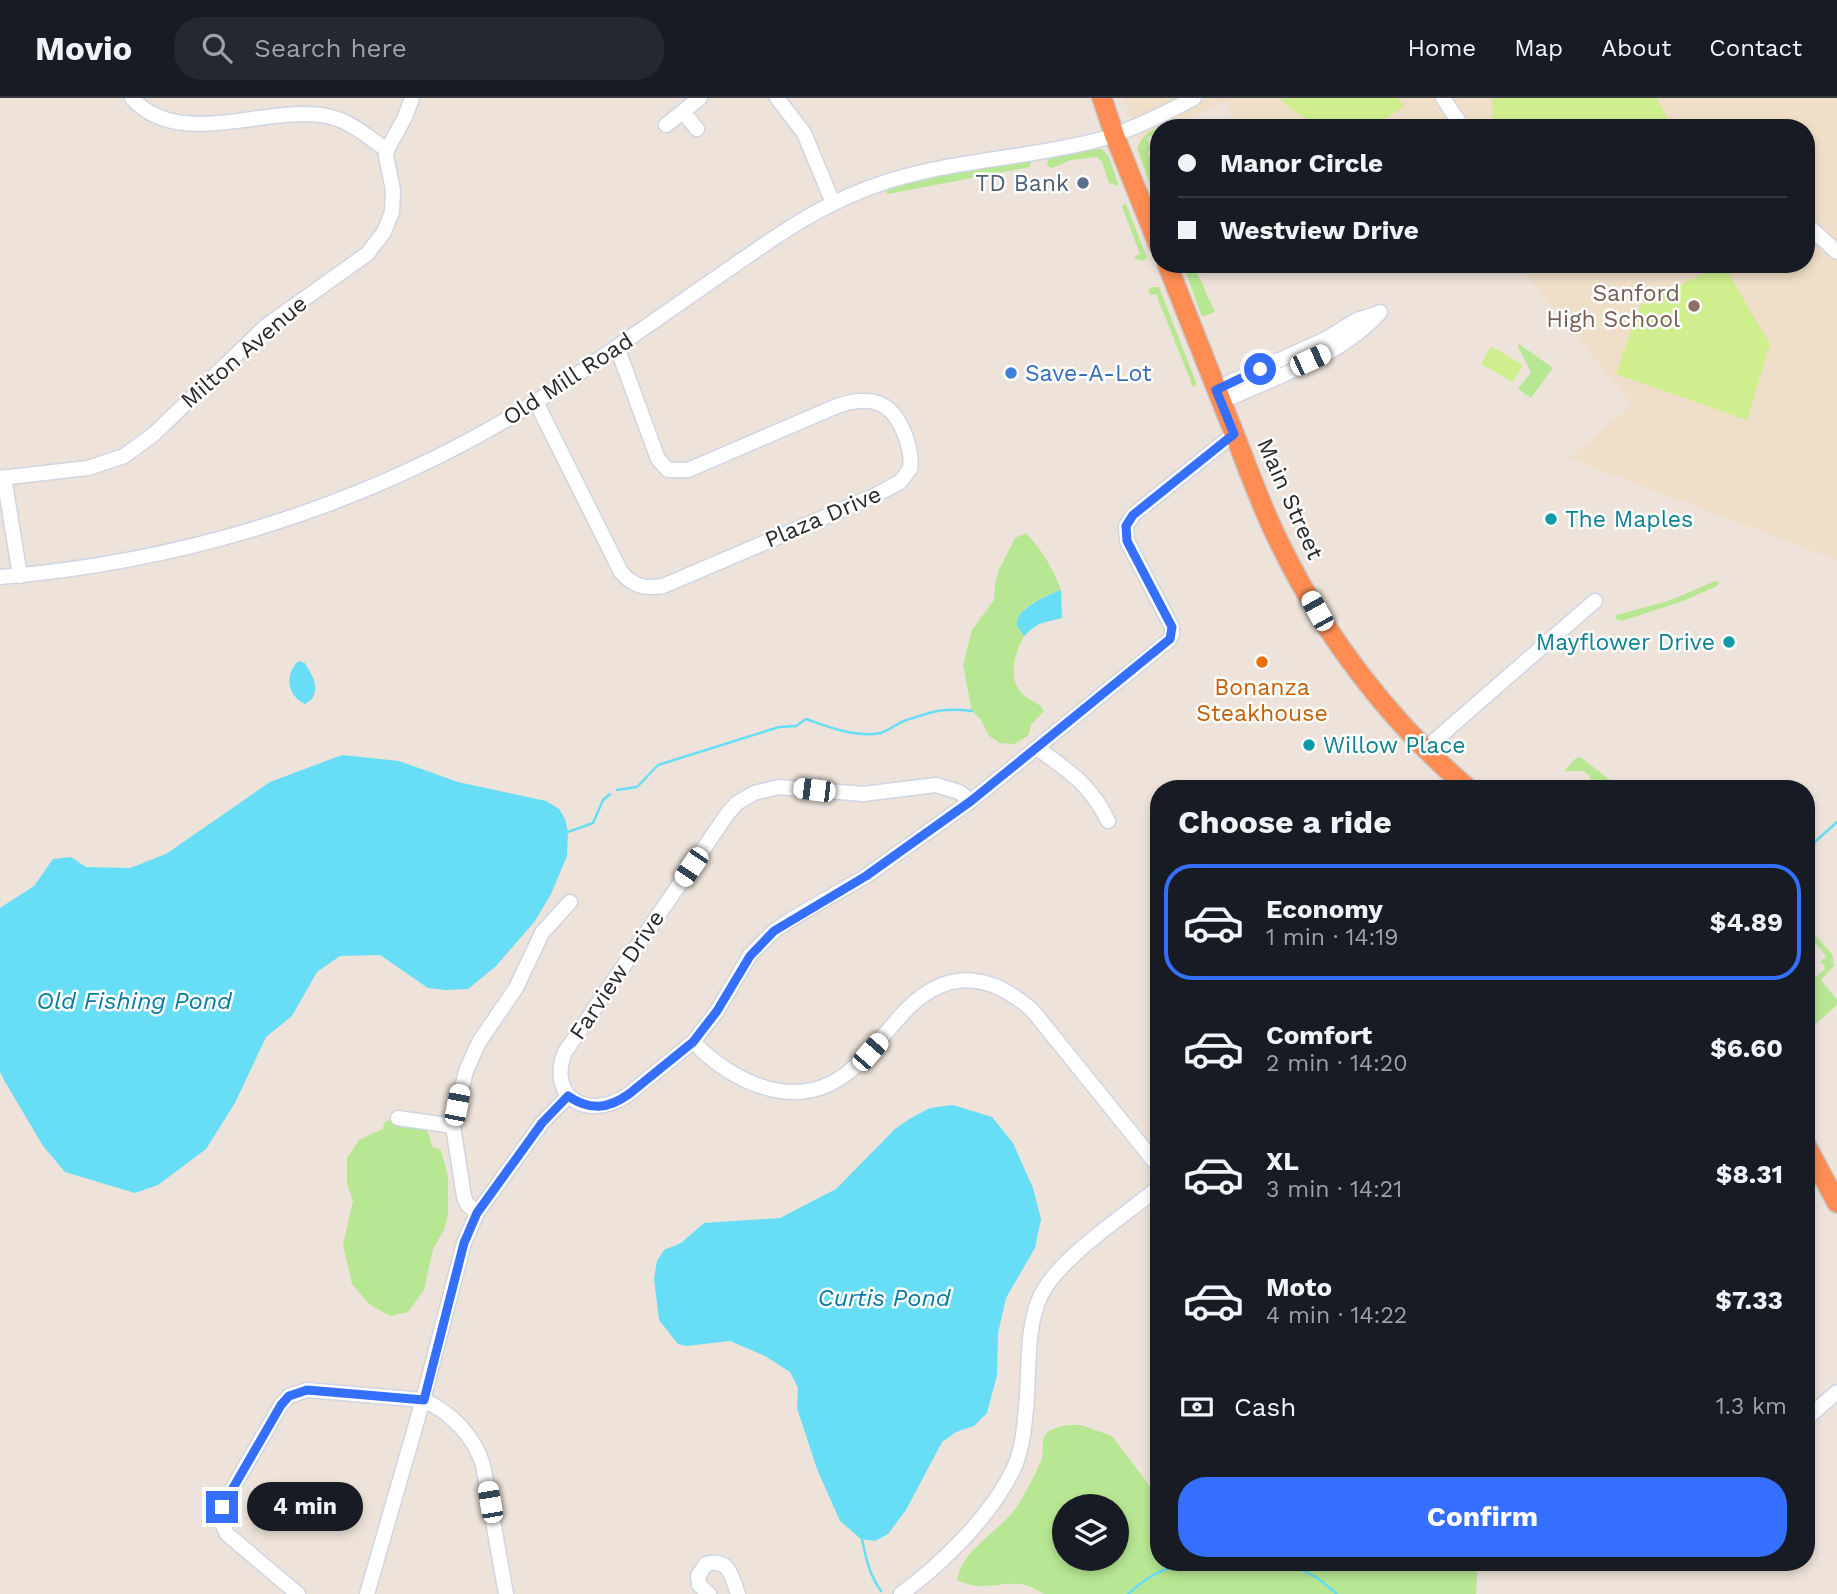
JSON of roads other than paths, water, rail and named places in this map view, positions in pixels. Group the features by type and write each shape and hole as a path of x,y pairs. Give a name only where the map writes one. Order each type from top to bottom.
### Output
{"highway":[{"path":"1102,98 1150,224"},
{"name":"Main Street","path":"1170,273 1266,515 1317,611 1361,675 1425,749 1459,780"},
{"path":"1815,1162 1837,1203"}],"street":[{"path":"132,98 162,119 185,123 298,115 330,116 345,122 387,149 412,98"},
{"path":"666,125 700,98"},
{"path":"777,98 804,133 833,203"},
{"name":"Old Mill Road","path":"0,577 81,569 144,558 272,525 336,501 466,443 536,402 780,234 833,203 878,184 931,169 1099,140 1194,98"},
{"path":"1443,98 1457,119"},
{"path":"683,111 697,129"},
{"name":"Milton Avenue","path":"2,477 89,468 124,456 154,435 266,326 367,254 384,232 391,212 393,190 387,149"},
{"path":"1815,232 1837,252"},
{"path":"1380,313 1364,330 1331,351 1218,396 1357,320 1380,313"},
{"name":"Plaza Drive","path":"536,402 621,572 628,580 643,587 663,586 874,496 900,482 910,469 908,446 898,420 882,405 863,400 837,406 688,470 668,470 658,459 617,347"},
{"path":"367,1594 424,1400 464,1243 477,1213 542,1123 568,1096 583,1105 593,1107 610,1106 629,1094 693,1042 717,1011 750,956 774,931 866,876 971,801 1170,639 1172,627 1127,541 1126,526 1133,515 1234,434"},
{"path":"2,477 20,576"},
{"path":"1425,749 1595,601"},
{"path":"1037,748 1085,784 1098,800 1108,821"},
{"name":"Farview Drive","path":"568,1096 560,1071 565,1052 728,813 740,802 754,793 779,787 863,794 929,785 951,789 971,801"},
{"path":"477,1213 464,1197 453,1126 461,1084 479,1042 516,988 542,933 570,902"},
{"path":"693,1042 721,1067 751,1084 777,1091 803,1091 822,1087 848,1073 909,1007 929,992 964,981 987,982 1012,994 1032,1011 1150,1156"},
{"path":"398,1118 453,1126"},
{"path":"901,1594 935,1567 970,1531 1003,1488 1014,1466 1024,1428 1034,1317 1046,1286 1063,1265 1150,1194"},
{"path":"298,1594 227,1534 222,1517 224,1503 281,1405 289,1396 307,1390 424,1400 445,1413 468,1434 476,1445 483,1465 506,1594"},
{"path":"1815,1411 1837,1392"},
{"path":"709,1594 699,1585 698,1576 706,1564 715,1562 724,1565 731,1572 738,1594"}],"water":[{"path":"1061,590 1062,618 1038,625 1024,636 1017,626 1021,614 1033,603"},
{"path":"299,661 305,663 315,685 312,699 305,704 294,696 290,684 291,672"},
{"name":"Old Fishing Pond","path":"342,755 399,761 458,782 546,801 559,809 568,832 567,856 551,894 535,921 496,966 468,989 428,988 380,955 340,956 317,972 292,1016 266,1037 235,1103 206,1149 158,1185 135,1193 65,1172 43,1146 0,1072 0,908 34,886 53,859 71,857 86,867 130,868 166,854 270,782"},
{"name":"Curtis Pond","path":"953,1105 992,1117 1013,1143 1033,1188 1041,1219 1035,1248 1006,1298 998,1333 997,1375 987,1413 974,1426 956,1432 942,1442 906,1510 888,1534 875,1541 861,1539 840,1521 817,1469 797,1408 798,1388 790,1372 765,1356 730,1341 686,1346 678,1344 659,1320 654,1279 657,1261 664,1250 681,1243 704,1223 780,1218 836,1189 895,1129 930,1108"}],"waterway":[{"path":"617,790 637,787 658,765 779,727 796,726 806,719 843,731 871,734 937,711 972,711"},
{"path":"568,832 593,823 603,800 610,794"},
{"path":"1815,842 1837,822"},
{"path":"862,1539 871,1572 881,1591"},
{"path":"1128,1594 1162,1571"},
{"path":"1304,1571 1337,1594"}],"place":[{"name":"TD Bank","path":"1083,183"},
{"name":"Sanford High School","path":"1694,306"},
{"name":"Save-A-Lot","path":"1011,373"},
{"name":"The Maples","path":"1551,519"},
{"name":"Mayflower Drive","path":"1729,642"},
{"name":"Bonanza Steakhouse","path":"1262,662"},
{"name":"Willow Place","path":"1309,745"}]}
